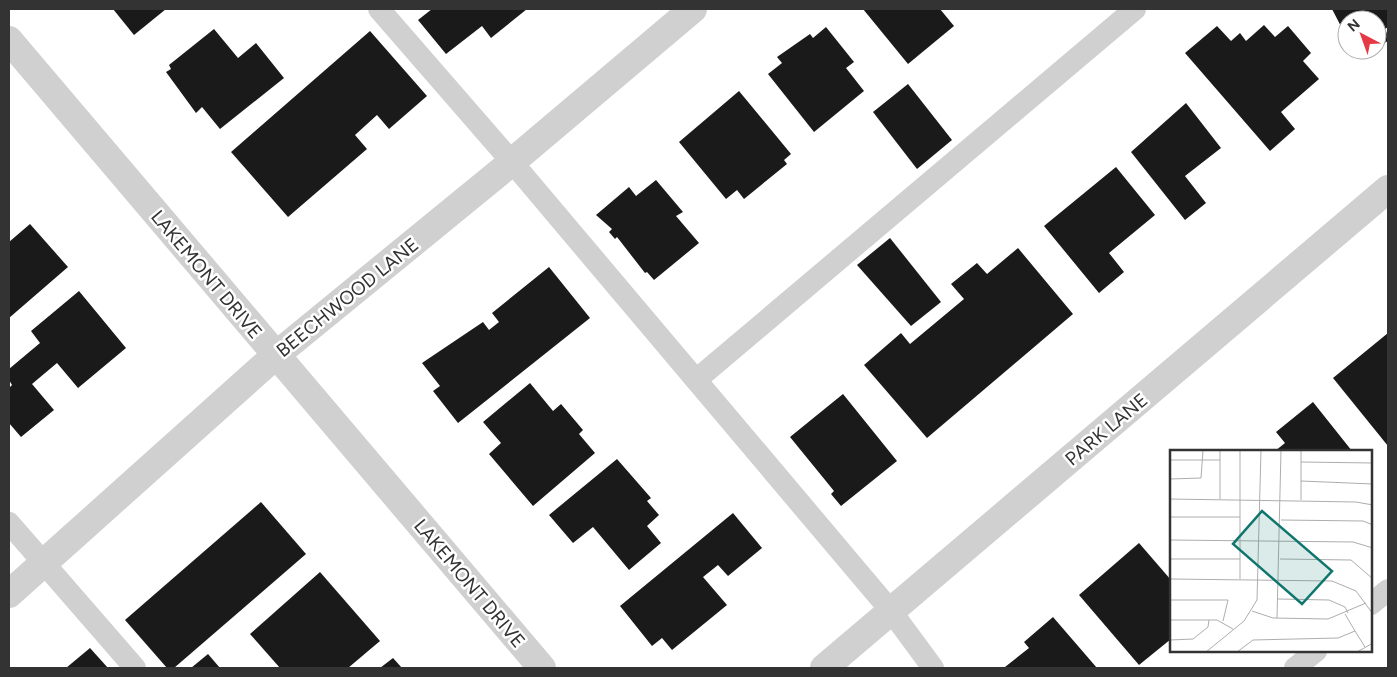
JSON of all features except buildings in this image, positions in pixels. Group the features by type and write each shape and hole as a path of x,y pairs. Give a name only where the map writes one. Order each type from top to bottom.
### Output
{"street":[{"name":"BEECHWOOD LANE","path":"9,594 276,355 512,162 693,9"},
{"name":"LAKEMONT DRIVE","path":"9,40 542,668"},
{"name":"PARK LANE","path":"824,668 1388,189"}],"lane":[{"path":"379,9 512,162 892,611 933,668"},
{"path":"696,380 1134,9"},
{"path":"9,523 135,668"},
{"path":"1372,603 1388,590"},
{"path":"1295,668 1315,652"}]}
